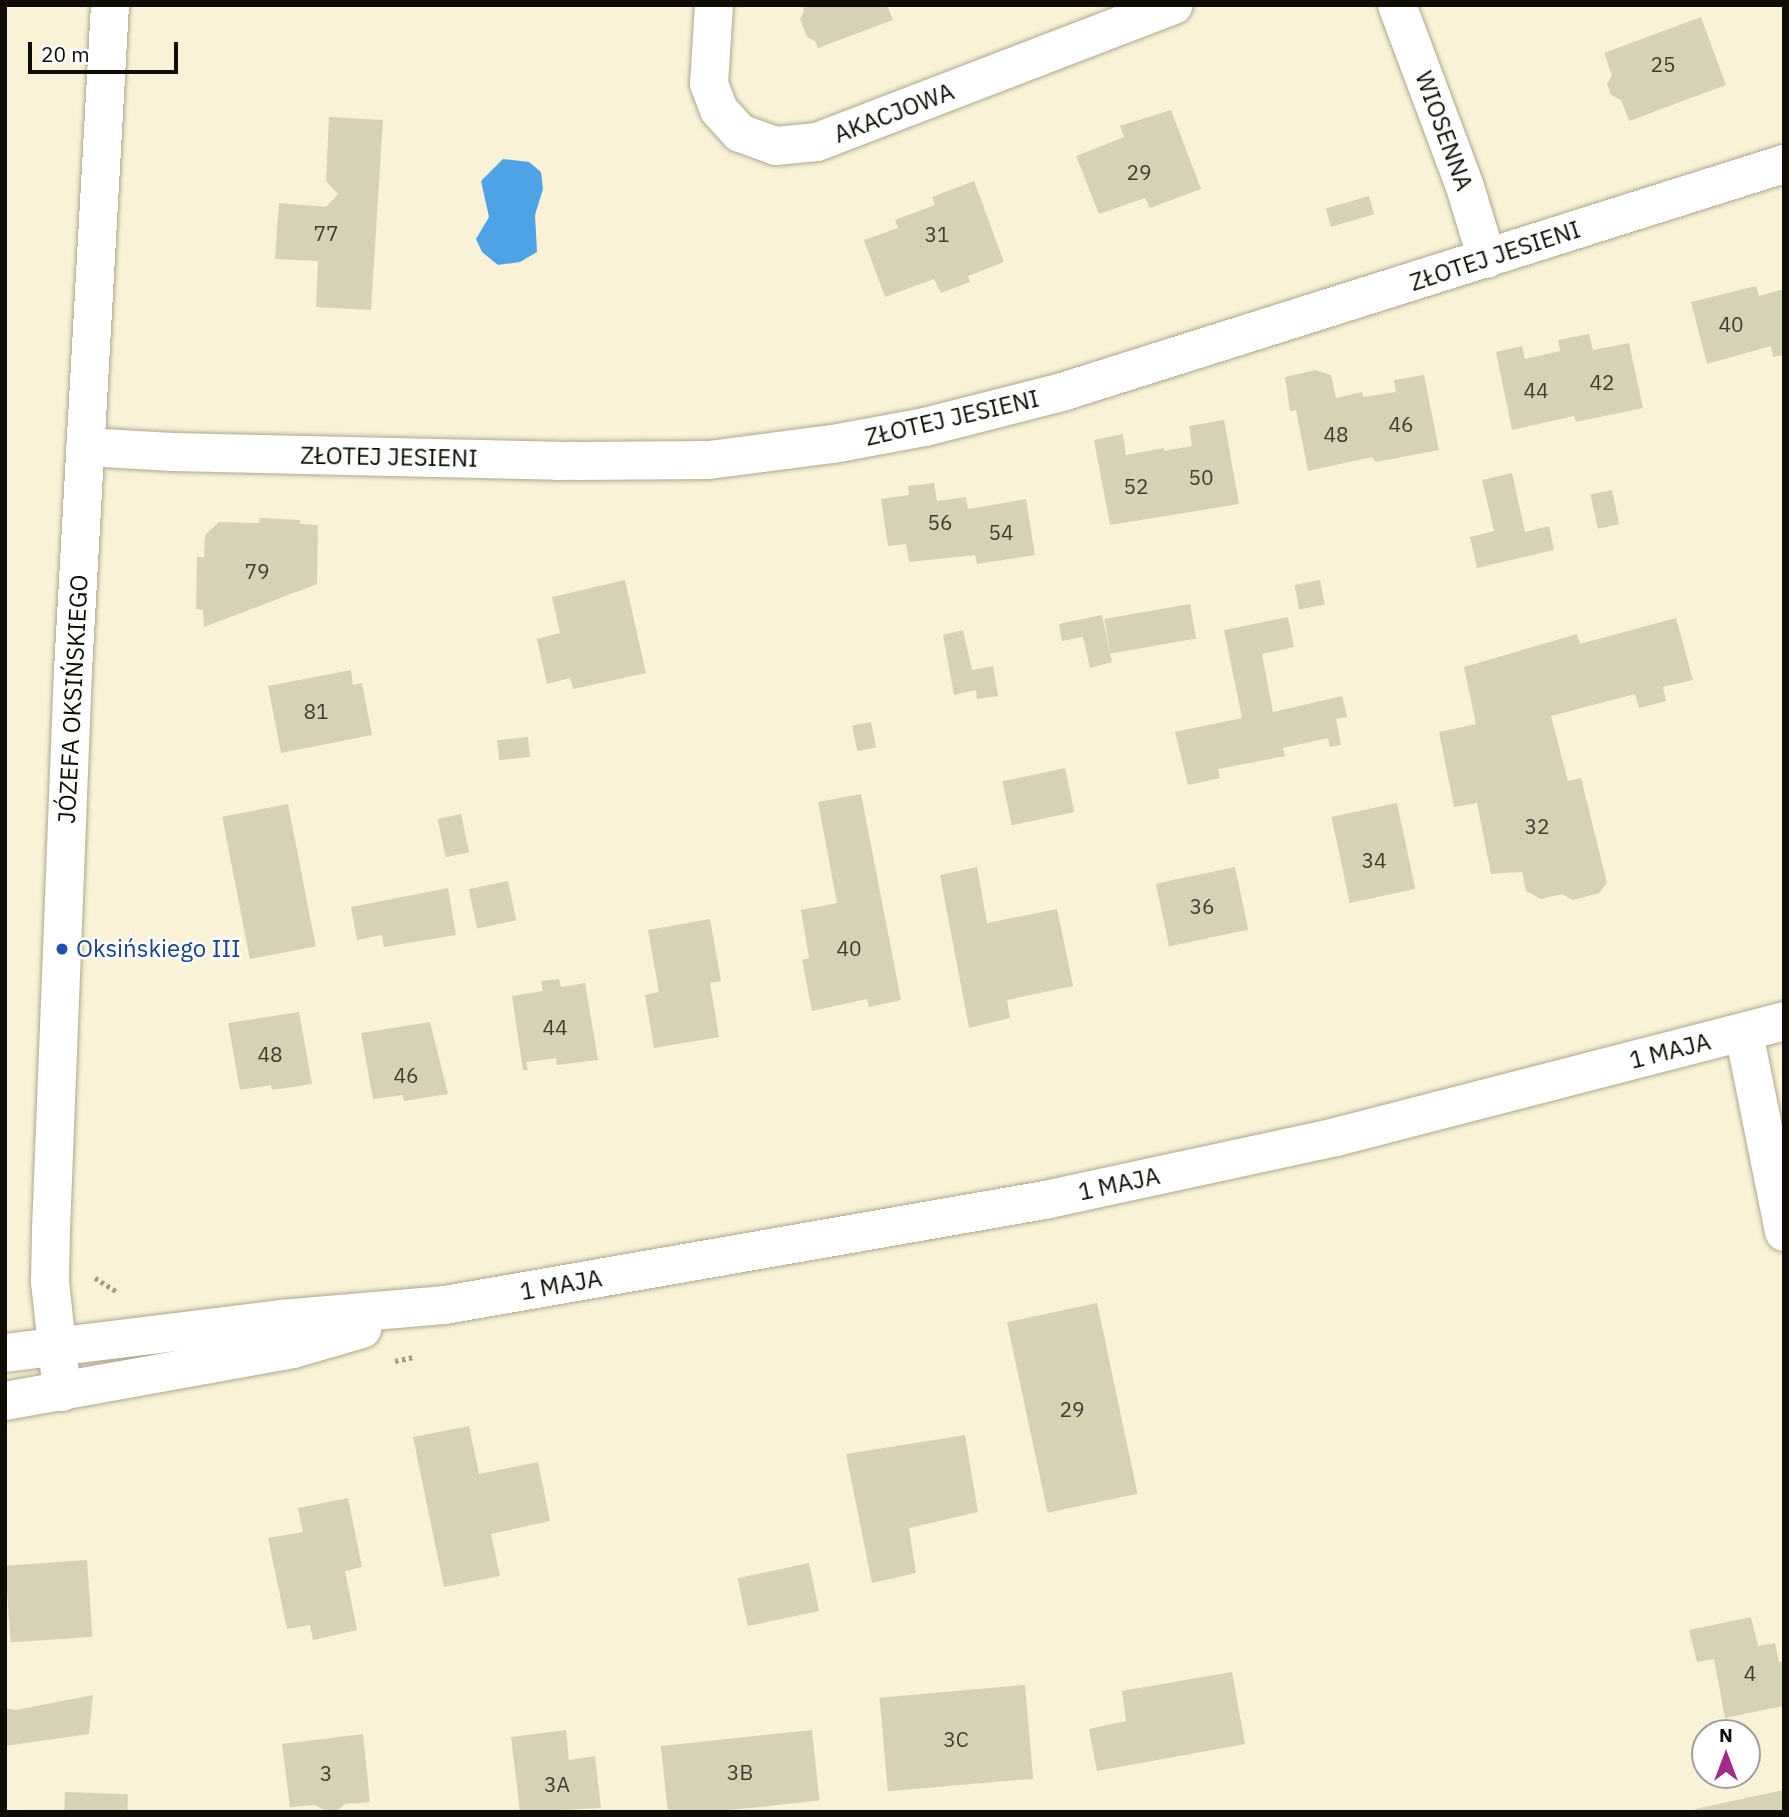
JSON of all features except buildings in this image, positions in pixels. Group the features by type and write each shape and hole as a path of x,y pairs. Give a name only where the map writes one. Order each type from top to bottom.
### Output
{"street":[{"name":"JÓZEFA OKSIŃSKIEGO","path":"62,1392 50,1282 73,671 110,5"},
{"name":"AKACJOWA","path":"714,5 709,83 719,110 740,133 776,146 817,142 1174,5"},
{"name":"WIOSENNA","path":"1397,5 1465,187 1487,259"},
{"name":"ZŁOTEJ JESIENI","path":"85,447 173,452 571,461 709,460 819,446 925,427 1062,392 1784,164"},
{"name":"1 MAJA","path":"5,1353 281,1319 445,1305 1045,1200 1336,1137 1784,1021"},
{"path":"1744,1033 1784,1232"},
{"name":"1 MAJA","path":"5,1401 293,1349 445,1305"}],"path":[{"path":"50,1282 91,1275 122,1296"}],"water":[{"path":"503,159 529,162 541,172 543,189 535,215 537,252 520,262 498,265 482,252 476,239 489,217 481,181"}],"place":[{"name":"Oksińskiego III","path":"62,949"}]}
